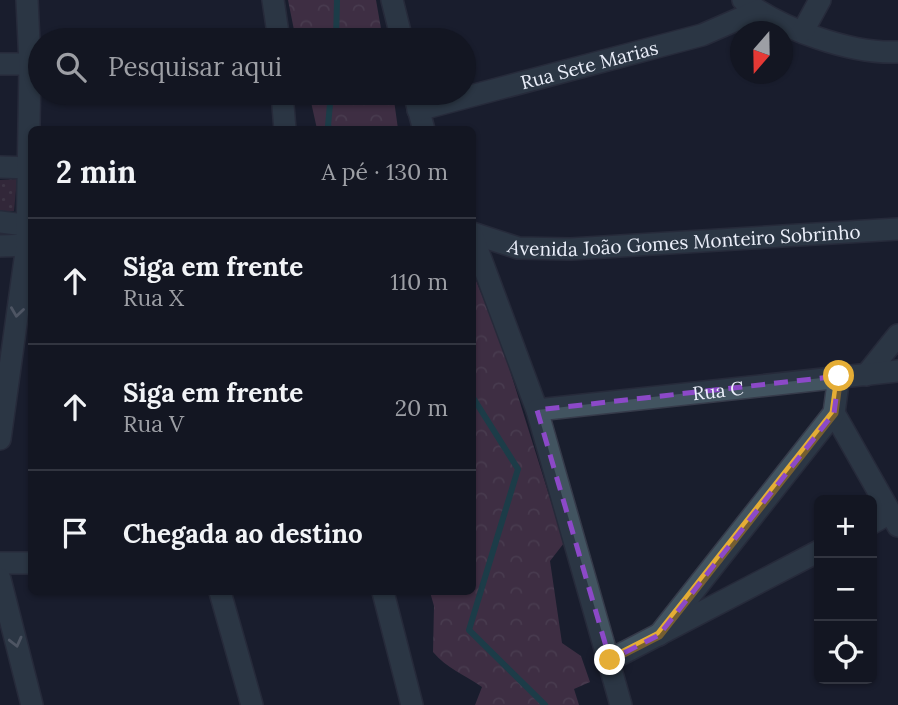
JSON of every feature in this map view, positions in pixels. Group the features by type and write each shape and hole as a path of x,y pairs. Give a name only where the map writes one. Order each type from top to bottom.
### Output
{"street":[{"path":"27,0 30,28"},
{"path":"273,0 277,28"},
{"path":"392,0 398,28"},
{"path":"803,31 820,0"},
{"path":"750,5 803,31 874,53 898,52"},
{"name":"Rua Sete Marias","path":"476,95 702,35 750,5"},
{"path":"0,64 28,64"},
{"path":"32,126 33,105"},
{"path":"283,105 285,126"},
{"name":"Rua Sete Marias","path":"418,111 440,105"},
{"path":"0,167 28,168"},
{"path":"0,222 28,235"},
{"name":"Avenida João Gomes Monteiro Sobrinho","path":"476,235 518,248 571,249 898,229"},
{"path":"0,246 28,235"},
{"path":"0,439 2,403 28,241"},
{"path":"476,245 537,410 621,705"},
{"path":"866,375 898,335"},
{"name":"Rua C","path":"537,410 898,371"},
{"path":"659,635 834,413 839,376"},
{"path":"834,413 887,521"},
{"path":"610,660 814,554"},
{"path":"0,563 28,564"},
{"path":"0,579 32,705"},
{"path":"221,595 252,705"},
{"path":"384,595 412,705"}],"highlighted area":[{"path":"839,376 834,413 659,635 610,660 537,410"}],"shaded area":[{"path":"17,179 14,211 0,211 0,180"}],"green space":[{"path":"288,0 376,0 381,28 294,28"},
{"path":"312,105 395,105 398,126 316,126"},
{"path":"476,280 501,342 564,543 550,561 562,643 581,656 590,682 574,689 579,705 475,705 482,687 450,667 433,652 434,606 431,595 476,595"}],"waterway":[{"path":"336,28 337,0"},
{"path":"328,126 330,105"},
{"path":"476,402 518,469 469,630 545,705"}],"route":[{"path":"610,660 659,635 834,413 839,376"}]}
